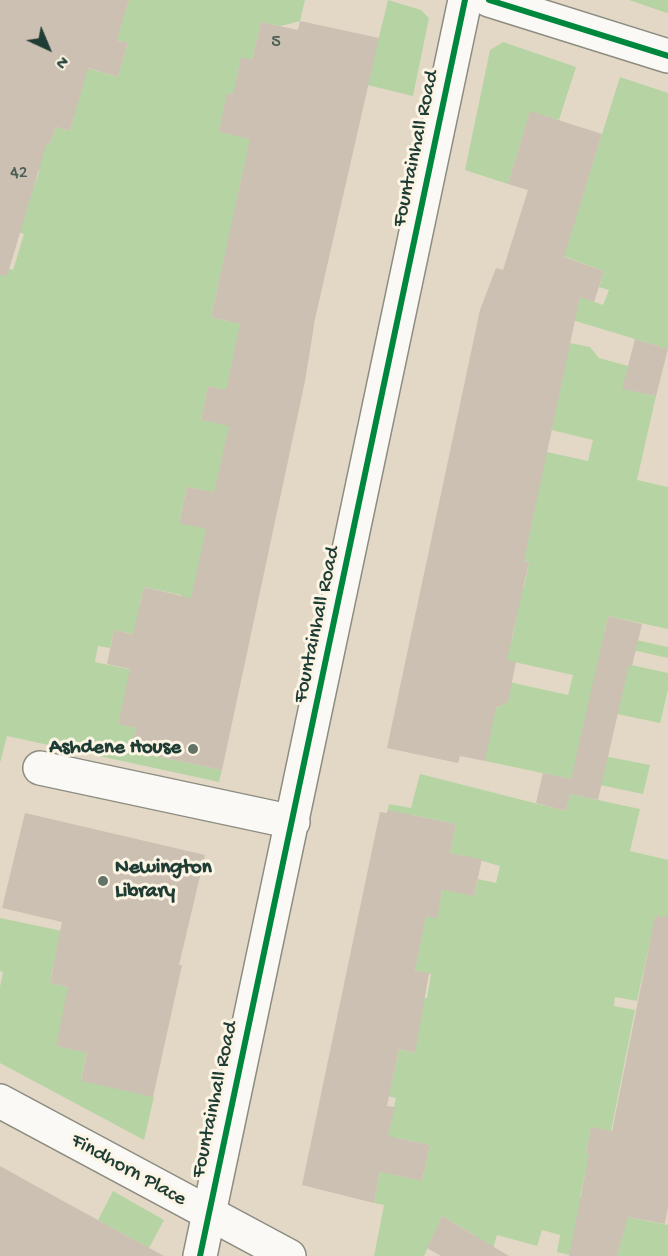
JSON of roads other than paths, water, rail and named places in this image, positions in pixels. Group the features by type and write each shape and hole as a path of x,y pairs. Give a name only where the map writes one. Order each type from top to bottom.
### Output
{"street":[{"name":"Fountainhall Road","path":"200,1256 465,0"},
{"path":"489,0 668,56"},
{"path":"40,768 293,822"},
{"name":"Findhorn Place","path":"0,1101 289,1256"}],"place":[{"name":"Ashdene House","path":"193,749"},
{"name":"Newington Library","path":"103,881"}]}
